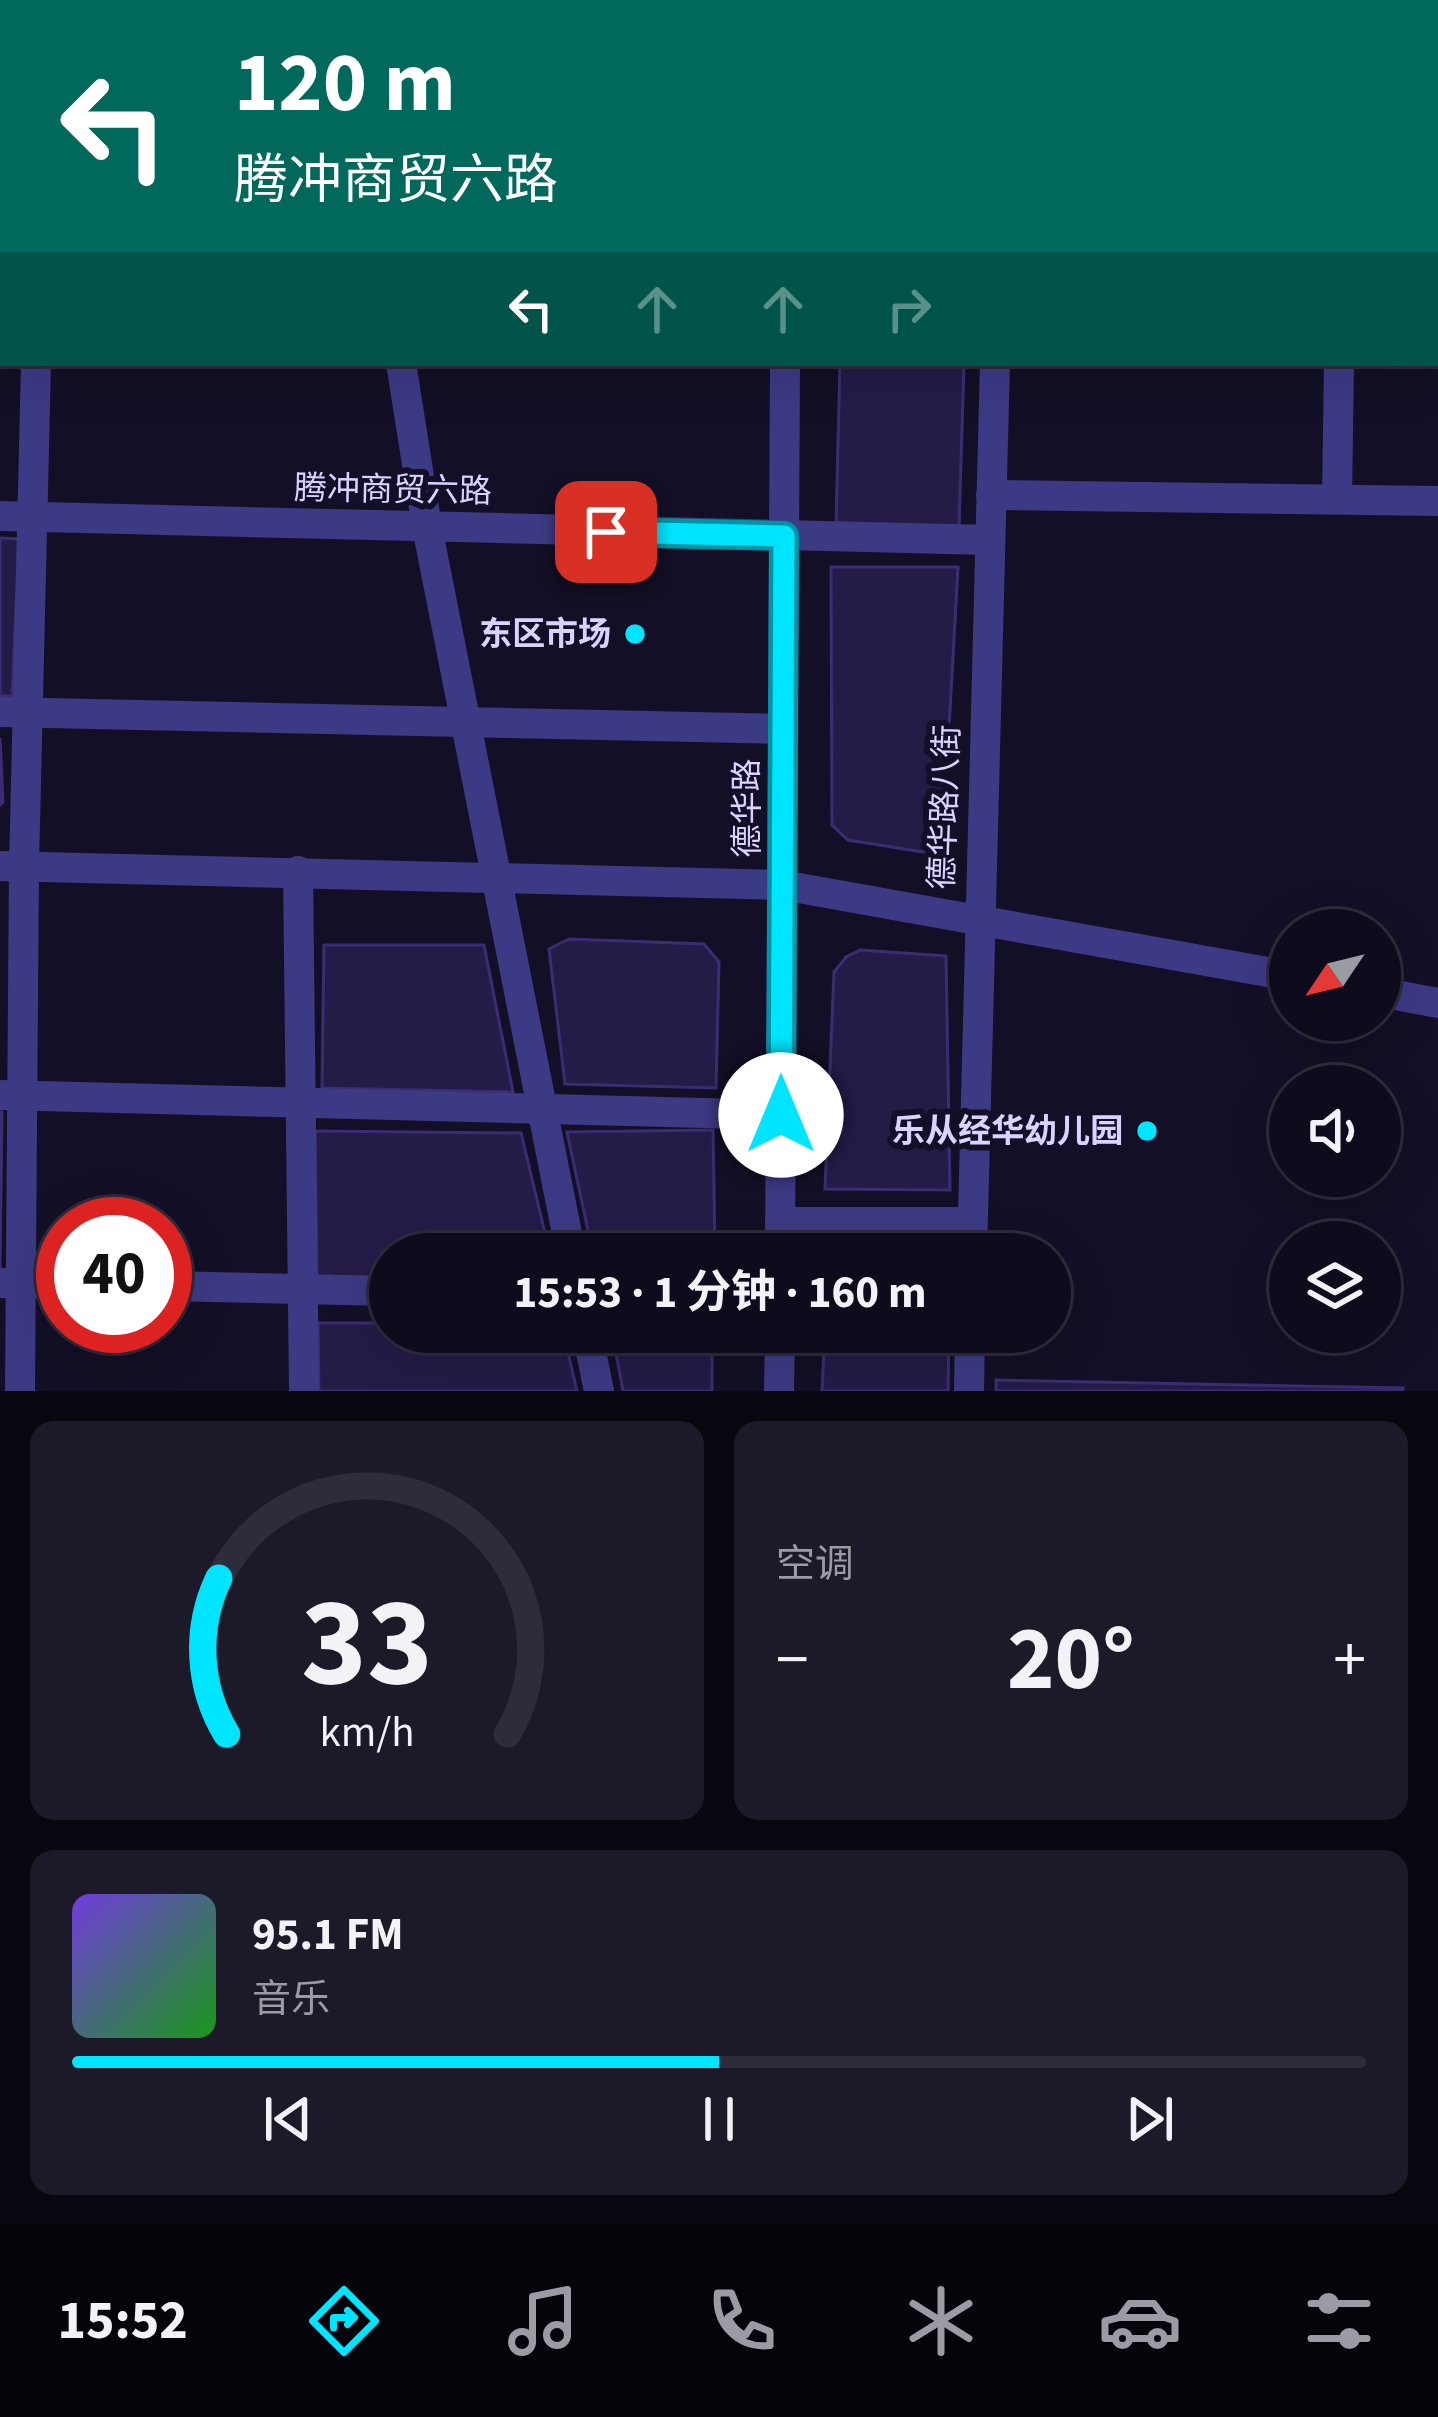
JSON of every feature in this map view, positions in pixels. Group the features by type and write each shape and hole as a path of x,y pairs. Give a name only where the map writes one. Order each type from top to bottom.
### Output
{"street":[{"path":"20,1391 10,1283 14,712 32,517 36,366"},
{"path":"400,366 427,527 567,1233"},
{"name":"德华路","path":"780,1233 785,366"},
{"name":"德华路八街","path":"972,1233 995,366"},
{"path":"1337,498 1340,366"},
{"path":"991,495 1438,501"},
{"name":"腾冲商贸六路","path":"0,516 989,540"},
{"path":"14,712 783,729"},
{"path":"12,866 782,885 1269,972"},
{"path":"298,871 304,1391"},
{"path":"1401,996 1438,1003"},
{"path":"11,1096 781,1115"},
{"path":"780,1222 972,1222"},
{"path":"192,1287 369,1291"},
{"path":"591,1353 598,1391"},
{"path":"779,1391 780,1353"},
{"path":"969,1391 970,1353"}],"building":[{"path":"840,366 964,366 959,527 836,524"},
{"path":"0,538 19,539 12,696 0,696"},
{"path":"831,567 958,567 942,855 848,840 832,825"},
{"path":"0,738 3,802 0,805"},
{"path":"569,939 704,944 719,962 716,1088 565,1084 549,949"},
{"path":"324,945 484,945 513,1092 322,1088"},
{"path":"860,950 946,956 950,1190 825,1189 834,972 846,957"},
{"path":"0,1112 2,1112 0,1270"},
{"path":"713,1130 715,1233 589,1233 567,1132"},
{"path":"315,1131 521,1133 545,1233 369,1233 369,1280 317,1279"},
{"path":"318,1323 369,1323 369,1353 568,1353 577,1391 319,1391"},
{"path":"616,1353 712,1353 712,1391 623,1391"},
{"path":"824,1353 949,1353 948,1391 822,1391"},
{"path":"996,1380 1403,1388 996,1391"}],"place":[{"name":"东区市场","path":"635,634"},
{"name":"乐从经华幼儿园","path":"1147,1131"}],"route":[{"path":"606,532 784,536 781,1115"}]}
